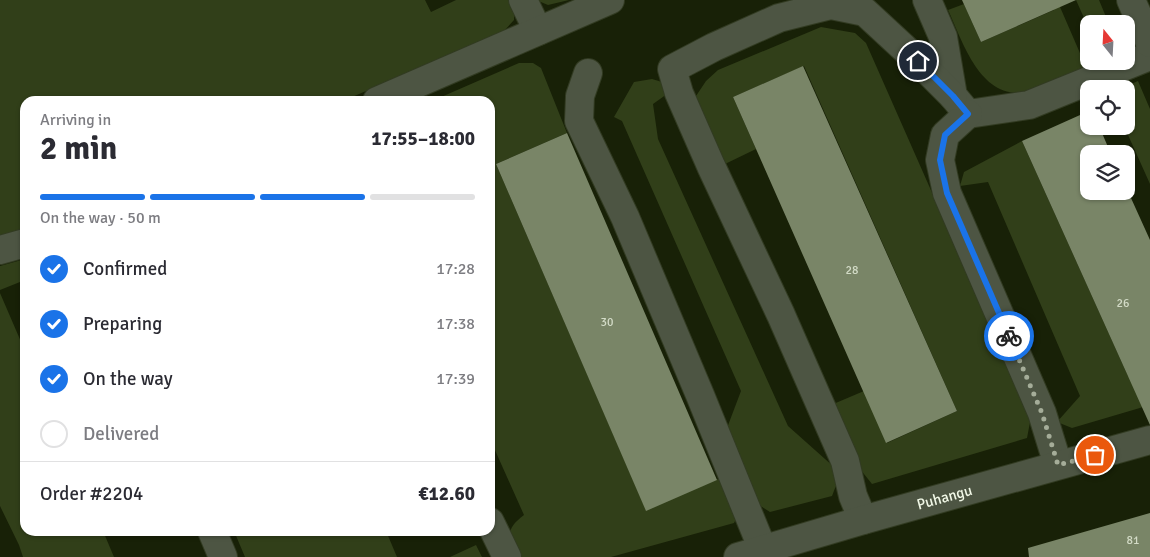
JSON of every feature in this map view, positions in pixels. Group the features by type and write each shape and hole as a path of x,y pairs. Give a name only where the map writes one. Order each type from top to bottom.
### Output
{"street":[{"path":"523,0 538,31"},
{"path":"388,96 610,0"},
{"path":"927,0 943,37 960,105 945,135 940,160 947,193 1042,413 1058,465"},
{"path":"1131,0 1150,43"},
{"path":"863,520 853,496 845,461 781,314 711,166 679,93 672,69 714,47 779,18 831,5 866,12 918,61 960,105 1030,105 1150,56"},
{"path":"588,73 580,96 579,121 629,226 700,394 751,554"},
{"path":"0,250 20,244"},
{"name":"Puhangu","path":"751,554 863,520 1150,440"},
{"path":"495,533 506,557"},
{"path":"214,536 223,557"}],"green space":[{"path":"0,0 425,0 431,12 456,0 512,0 514,4 514,20 504,31 354,96 20,96 20,231 0,237"},
{"path":"536,0 569,0 548,5"},
{"path":"1057,0 1080,53 1080,70 1033,90 1010,92 997,87 985,78 975,66 948,10 964,4 981,42 1054,10"},
{"path":"1076,0 1099,0 1105,15 1083,15"},
{"path":"821,27 855,33 866,43 1031,417 1027,438 872,484 860,469 831,405 864,391 887,443 957,411 804,66 733,97 756,149 725,164 696,96 706,81 718,70"},
{"path":"519,63 533,63 541,68 567,133 496,164 646,510 725,476 739,513 734,523 611,557 518,557 510,534 513,525 524,515 495,450 495,96 443,96"},
{"path":"652,79 662,82 667,94 653,104 658,139 788,426 834,467 837,483 832,496 770,512 759,505 727,428 741,391 622,121 614,117 634,82"},
{"path":"1138,81 1150,109 1150,184 1135,151 1135,145 1133,145 1128,135 1135,135 1135,82"},
{"path":"1022,141 1128,376 1150,405 1072,428 1057,422 1080,396 988,182 960,186 964,172"},
{"path":"20,260 20,282 0,290 0,266"},
{"path":"0,293 20,339 20,536 105,536 114,557 23,557 0,506"},
{"path":"236,536 388,536 397,557 245,557"},
{"path":"476,545 482,557 450,557"}],"building":[{"path":"962,0 1076,0 981,42"},
{"path":"803,66 957,411 886,443 733,97"},
{"path":"1080,115 1080,135 1103,135 1107,145 1080,145 1080,200 1132,200 1150,240 1150,425 1022,141"},
{"path":"567,133 717,480 646,511 496,164"},
{"path":"1150,513 1150,557 1029,557 1028,548"}],"way so far":[{"path":"1009,336 1042,413 1058,465 1095,455"}],"route":[{"path":"918,61 968,114 945,135 940,160 947,193 1009,336"}]}
